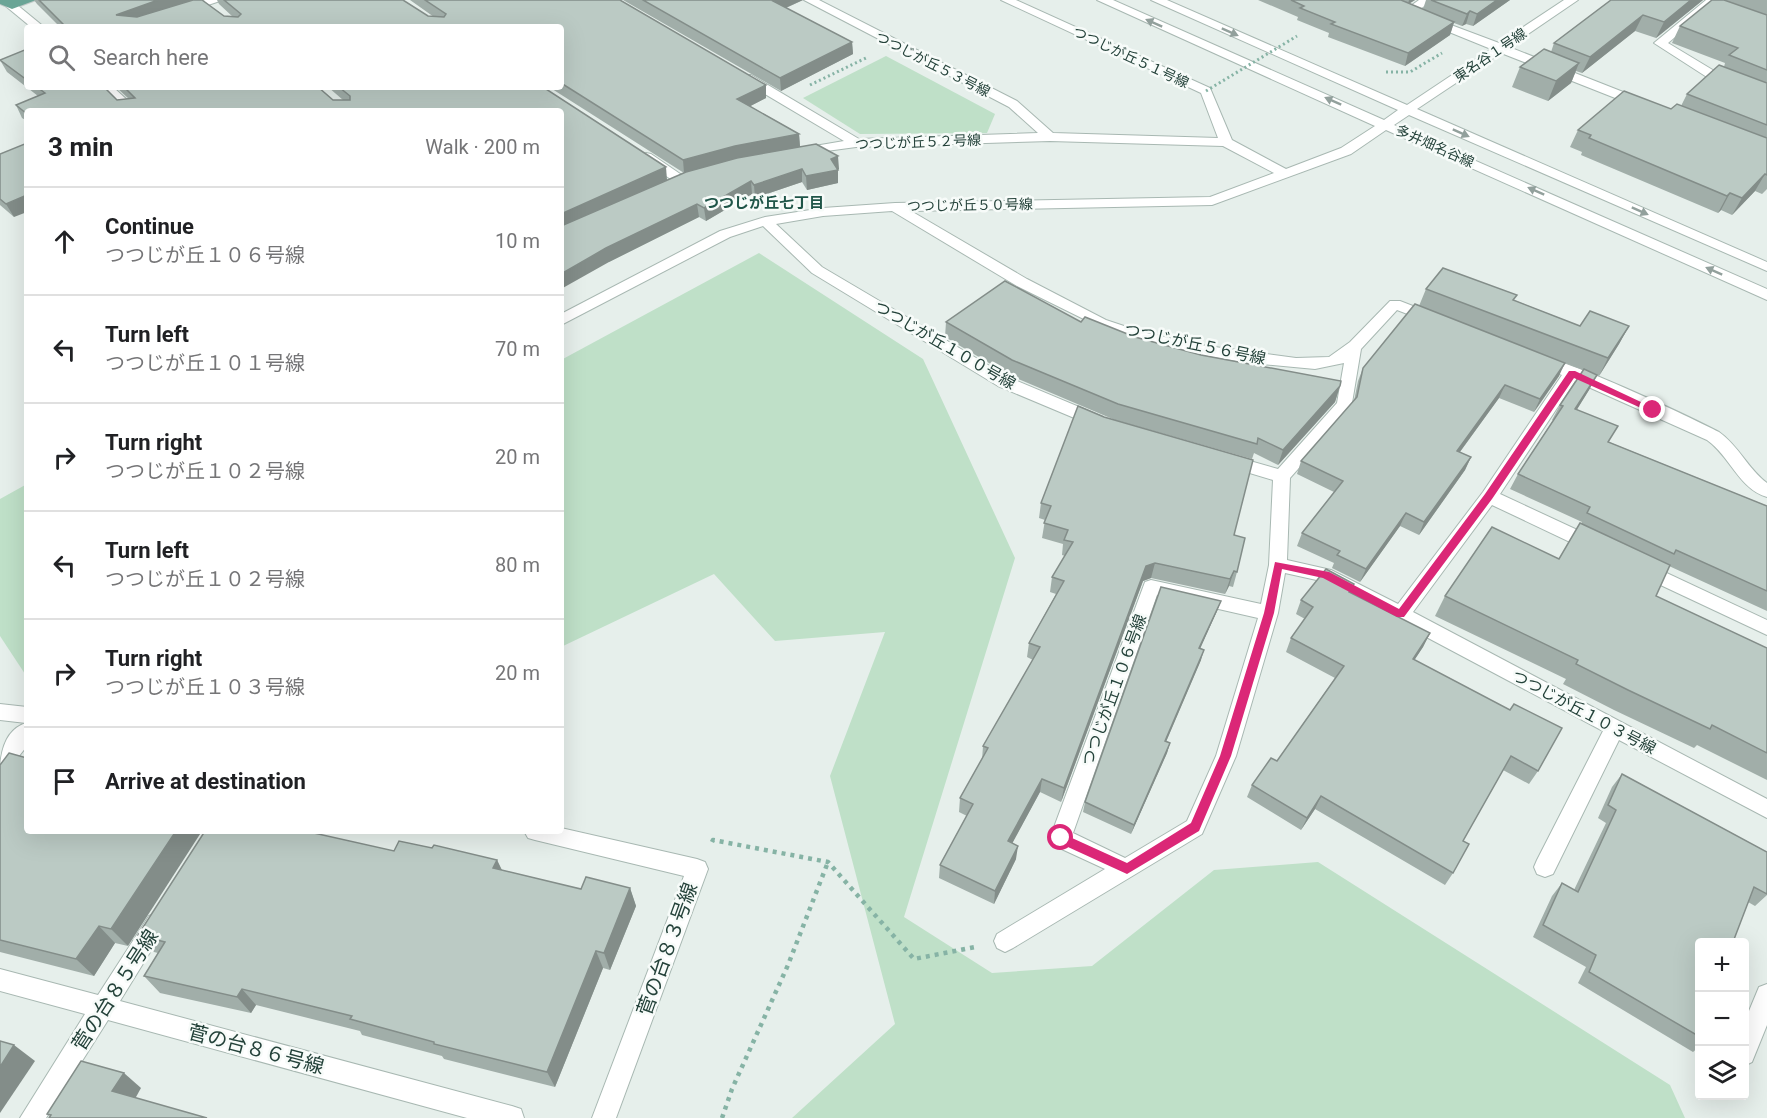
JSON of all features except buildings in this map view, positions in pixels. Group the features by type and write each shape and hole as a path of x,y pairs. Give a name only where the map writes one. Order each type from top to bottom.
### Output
{"main road":[{"path":"0,0 12,6 30,0"}],"street":[{"name":"つつじが丘５３号線","path":"810,0 892,45 1013,105 1050,137"},
{"name":"つつじが丘５１号線","path":"1007,0 1206,91 1226,142"},
{"name":"多井畑名谷線","path":"1102,0 1386,124 1767,295"},
{"name":"多井畑名谷線","path":"1157,0 1767,267"},
{"path":"1426,0 1404,10 1657,110"},
{"name":"東名谷１号線","path":"1386,124 1572,0"},
{"path":"173,14 211,2 221,15"},
{"path":"1711,5 1660,44 1717,78 1767,97"},
{"path":"12,6 34,24"},
{"path":"733,71 856,143"},
{"path":"109,90 130,108"},
{"name":"つつじが丘５０号線","path":"564,318 725,234 765,221 823,212 895,207 1212,201 1283,173 1346,152 1386,124"},
{"name":"つつじが丘５２号線","path":"788,154 856,143 1050,137 1226,142 1283,173"},
{"path":"634,149 688,178 662,189"},
{"name":"つつじが丘５６号線","path":"895,207 1018,280 1102,324 1155,339 1242,357 1291,362 1334,362 1354,346 1395,304 1444,323"},
{"name":"つつじが丘１００号線","path":"765,221 817,270 895,317 1004,382 1108,426"},
{"path":"1005,941 1195,827 1226,756 1269,613 1278,565 1282,476 1345,405 1354,346"},
{"path":"1529,357 1715,437 1735,457 1756,486 1767,491"},
{"path":"1401,614 1489,496 1572,374"},
{"path":"1217,457 1282,476"},
{"path":"1489,496 1606,552"},
{"path":"1628,562 1767,628"},
{"name":"つつじが丘１０３号線","path":"1278,565 1326,575 1767,809"},
{"name":"つつじが丘１０６号線","path":"1127,869 1061,838 1151,587 1269,613"},
{"path":"0,712 24,715"},
{"path":"1545,867 1615,728"},
{"path":"0,765 24,735"},
{"name":"菅の台８３号線","path":"547,834 697,868 604,1118"},
{"name":"菅の台８５号線","path":"32,1118 166,910"},
{"name":"菅の台８６号線","path":"0,980 512,1118"},
{"path":"1747,1046 1767,995"}],"path":[{"path":"1206,91 1297,36 1307,40"},
{"path":"782,99 892,45"},
{"path":"1375,72 1410,72 1446,50"},
{"path":"697,868 713,840 828,862 914,959 1005,941"},
{"path":"722,1118 732,1089 788,965 828,862"}],"green space":[{"path":"886,56 995,114 987,133 860,134 803,98"},
{"path":"759,253 923,359 1015,558 904,917 992,973 1092,966 1214,870 1318,862 1670,1085 1685,1118 792,1118 895,1024 830,776 885,632 775,641 714,574 564,646 564,358"},
{"path":"24,486 24,672 0,636 0,499"}],"district":[{"name":"つつじが丘七丁目","path":"764,203"}],"route":[{"path":"1061,838 1127,869 1195,827 1226,756 1269,613 1278,565 1326,575 1401,614 1489,496 1572,374 1653,410"}]}
